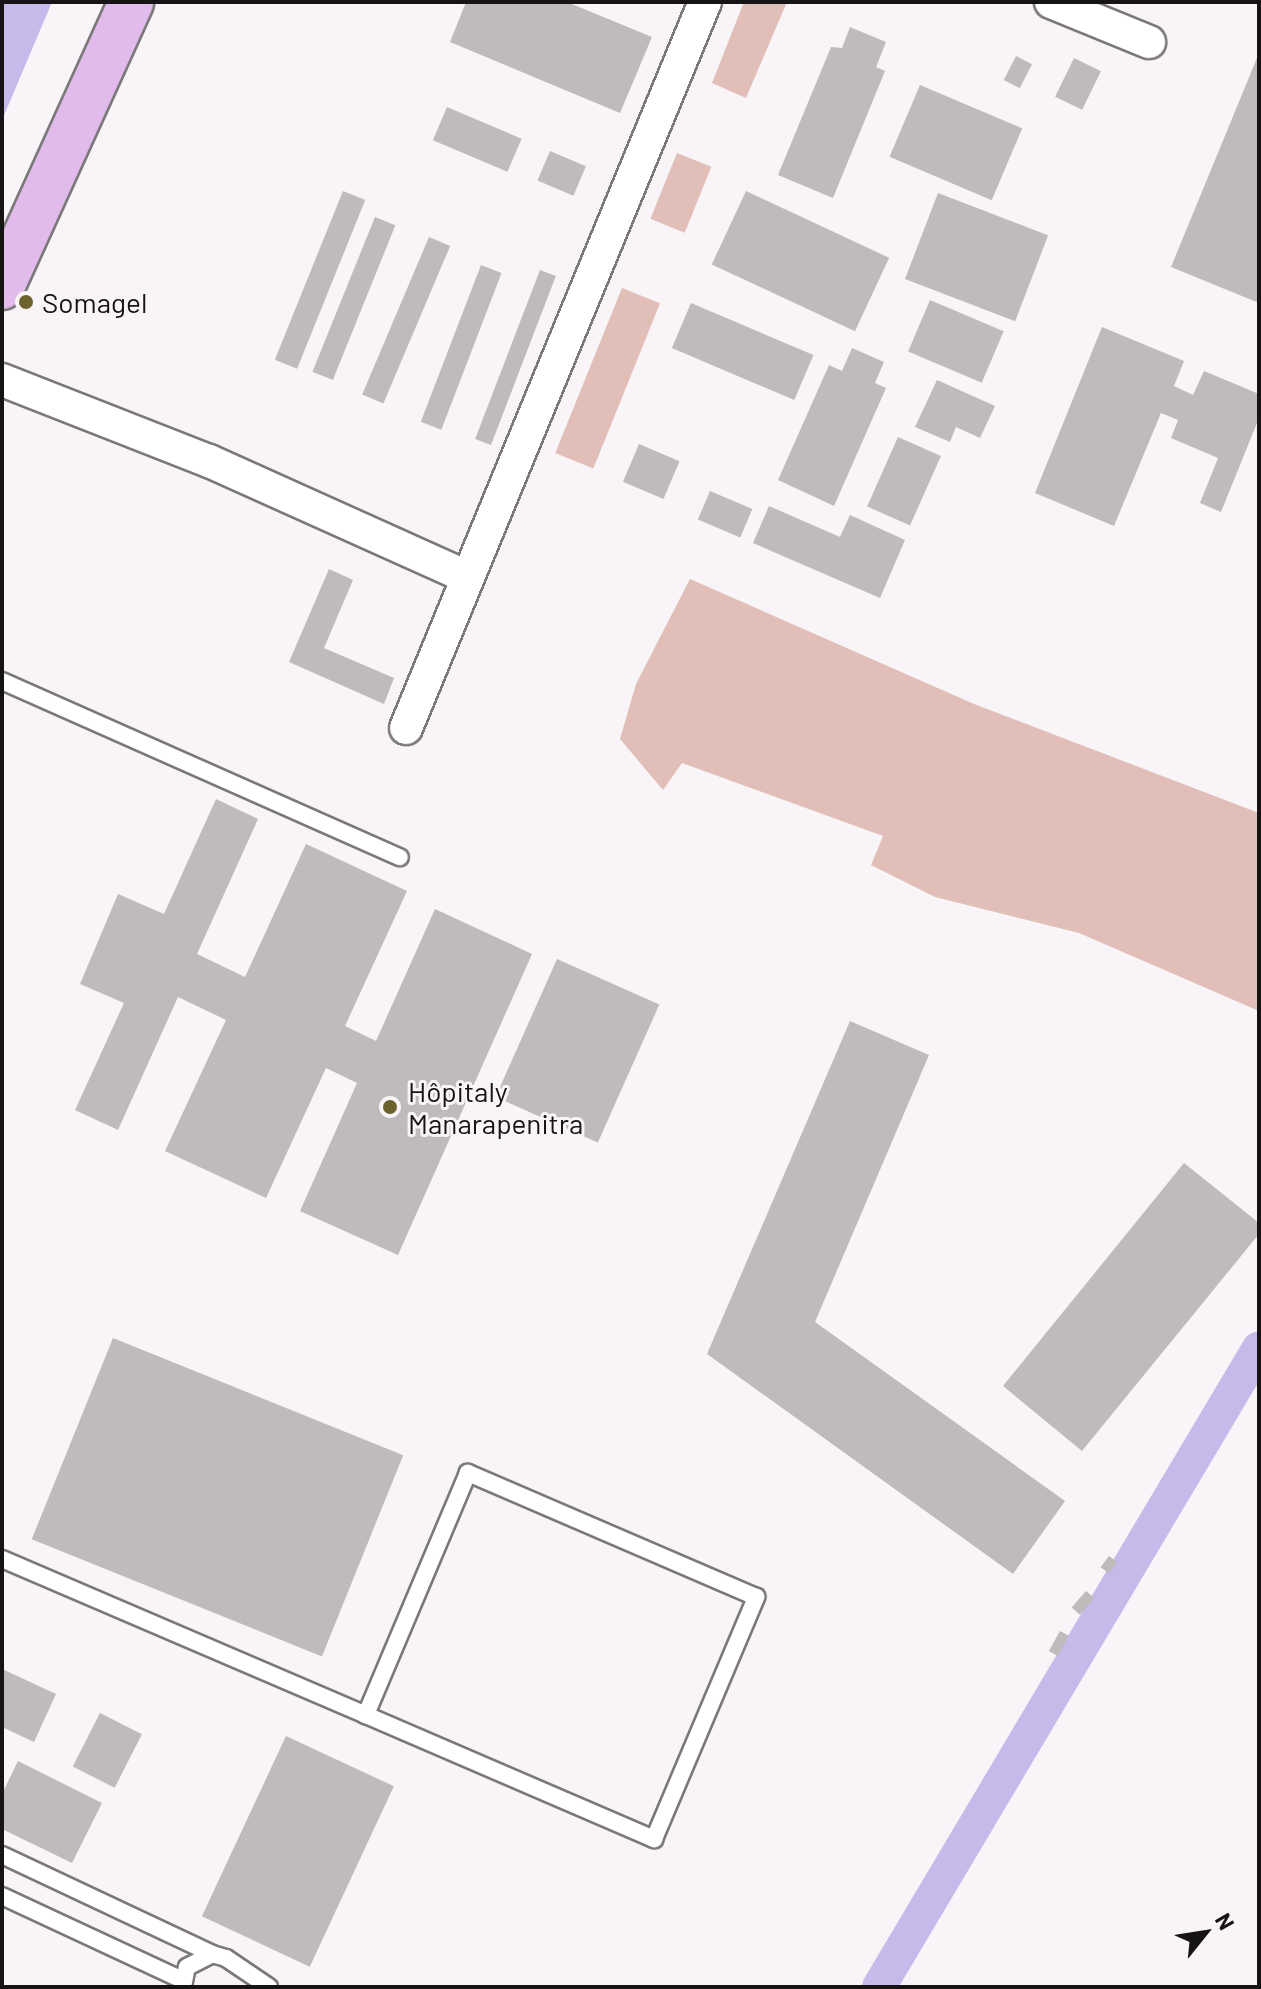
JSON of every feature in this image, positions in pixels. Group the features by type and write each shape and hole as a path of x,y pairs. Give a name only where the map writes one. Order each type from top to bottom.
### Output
{"main road":[{"path":"2,287 131,2"}],"street":[{"path":"406,728 465,576 705,2"},
{"path":"1051,2 1149,42"},
{"path":"2,380 209,461 465,576"}],"lane":[{"path":"2,681 400,857"},
{"path":"2,1559 654,1839 756,1597 468,1473 366,1715"},
{"path":"2,1855 212,1954 269,1987"},
{"path":"2,1896 182,1984 187,1967 212,1954"},
{"path":"237,1967 240,1987"}],"shaded area":[{"path":"2,2 52,2 2,120"},
{"path":"744,2 787,2 746,98 712,83"},
{"path":"677,153 711,167 685,233 650,219"},
{"path":"622,288 660,303 593,468 555,453"},
{"path":"690,579 974,704 1259,813 1259,1011 1079,933 935,897 871,865 883,836 682,763 663,790 620,739 636,684"}],"building":[{"path":"466,2 567,2 652,37 620,113 450,42"},
{"path":"850,27 886,42 876,67 885,71 833,198 778,175 831,47 842,48"},
{"path":"1259,53 1259,303 1171,267"},
{"path":"1016,56 1032,64 1020,88 1004,80"},
{"path":"1074,58 1101,71 1082,110 1055,97"},
{"path":"920,85 1022,128 992,200 890,157"},
{"path":"447,107 522,139 507,172 433,140"},
{"path":"550,151 586,166 573,196 537,180"},
{"path":"343,191 365,200 297,369 275,360"},
{"path":"746,191 889,258 855,331 712,264"},
{"path":"938,193 1048,235 1015,321 905,279"},
{"path":"375,217 395,225 333,380 312,372"},
{"path":"429,237 450,246 383,403 362,394"},
{"path":"481,265 502,273 441,430 421,422"},
{"path":"540,270 556,276 491,445 475,439"},
{"path":"930,300 1004,331 982,383 908,352"},
{"path":"691,303 813,355 794,400 672,348"},
{"path":"1102,327 1184,361 1174,386 1193,395 1204,371 1259,394 1259,418 1221,512 1200,503 1218,458 1171,438 1178,420 1161,413 1114,526 1035,493"},
{"path":"852,348 884,362 875,383 886,388 834,506 778,480 829,365 842,371"},
{"path":"937,380 995,406 980,438 956,427 950,442 915,427"},
{"path":"898,437 941,456 910,526 867,506"},
{"path":"639,444 680,461 663,499 623,482"},
{"path":"710,491 752,509 740,538 698,520"},
{"path":"769,506 840,537 850,515 905,540 880,598 753,543"},
{"path":"329,569 353,580 324,648 394,678 384,704 289,662"},
{"path":"216,799 258,819 197,954 245,977 306,844 407,891 345,1026 376,1041 435,909 532,954 398,1255 300,1211 357,1083 326,1068 266,1198 165,1151 226,1020 178,997 118,1130 75,1110 124,1003 80,984 118,894 164,914"},
{"path":"557,959 659,1005 598,1142 496,1097"},
{"path":"850,1021 929,1055 815,1322 1065,1501 1013,1574 707,1354"},
{"path":"1184,1163 1259,1223 1259,1234 1082,1451 1003,1386"},
{"path":"113,1338 403,1455 322,1656 32,1539"},
{"path":"1109,1556 1117,1562 1109,1573 1101,1567"},
{"path":"1086,1591 1094,1598 1080,1615 1072,1608"},
{"path":"1060,1631 1069,1636 1058,1656 1049,1651"},
{"path":"2,1669 56,1694 34,1742 2,1727"},
{"path":"100,1713 142,1734 115,1788 73,1766"},
{"path":"286,1736 394,1786 310,1967 202,1916"},
{"path":"18,1761 102,1803 72,1863 2,1829 2,1794"}],"waterway":[{"path":"879,1987 1259,1348"}],"place":[{"name":"Somagel","path":"26,302"},
{"name":"Hôpitaly Manarapenitra","path":"390,1107"}]}
